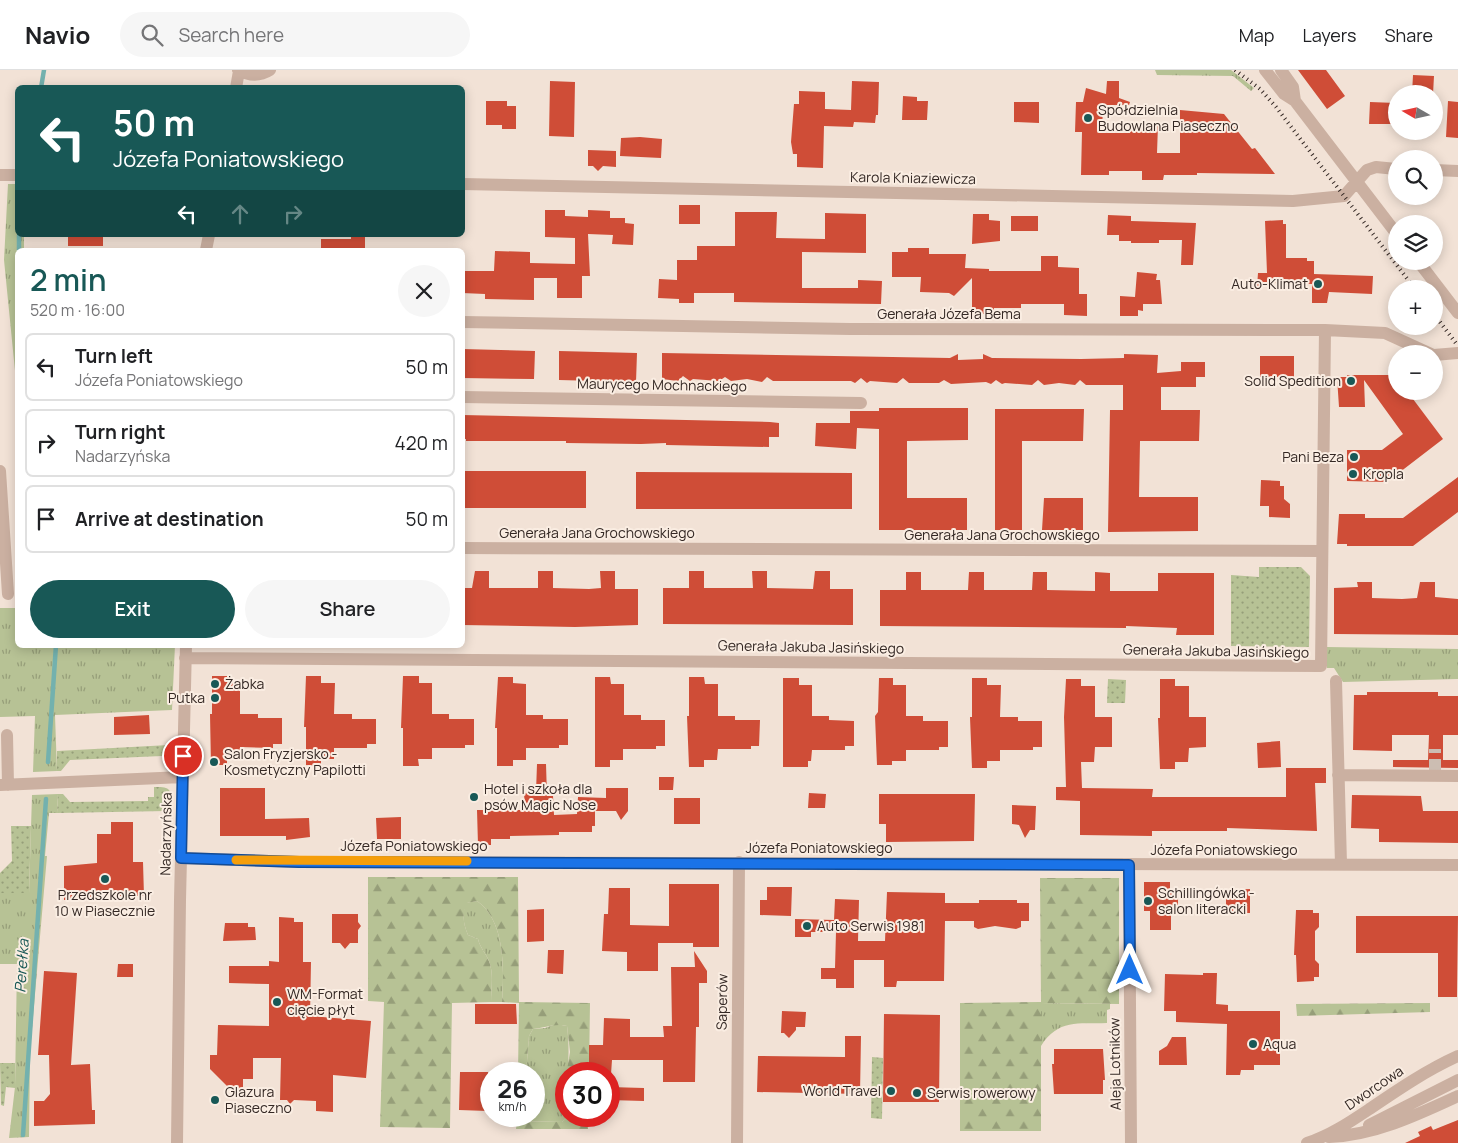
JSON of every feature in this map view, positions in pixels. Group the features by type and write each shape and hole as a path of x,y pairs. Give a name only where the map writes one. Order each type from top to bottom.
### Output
{"street":[{"path":"236,85 239,70 264,72"},
{"path":"1265,70 1284,94 1295,101 1388,223"},
{"path":"1280,70 1293,87 1295,101"},
{"path":"254,85 264,72"},
{"name":"Karola Kniaziewicza","path":"465,184 1293,201 1339,198 1349,193 1364,172 1371,168 1388,169"},
{"path":"1443,170 1458,171"},
{"path":"0,175 15,174"},
{"path":"1425,270 1458,313"},
{"name":"Generała Józefa Bema","path":"465,322 850,329 1325,330 1384,333 1411,345"},
{"path":"1321,551 1325,330"},
{"name":"Generała Józefa Bema","path":"1443,354 1458,353"},
{"name":"Maurycego Mochnackiego","path":"465,397 862,403"},
{"path":"0,471 8,594"},
{"name":"Generała Jana Grochowskiego","path":"465,548 1321,551"},
{"name":"Generała Jakuba Jasińskiego","path":"185,651 1321,666 1321,551"},
{"name":"Nadarzyńska","path":"177,1143 185,651"},
{"path":"1336,681 1341,864"},
{"path":"7,735 4,785 182,777"},
{"path":"1338,775 1435,774 1458,776"},
{"name":"Józefa Poniatowskiego","path":"181,858 299,862 739,862 1129,865 1458,864"},
{"name":"Saperów","path":"737,1143 739,862"},
{"name":"Aleja Lotników","path":"1129,865 1131,1143"},
{"name":"Dworcowa","path":"1307,1143 1324,1138 1346,1136 1420,1076 1458,1056"},
{"path":"1346,1136 1458,1080"},
{"path":"1346,1136 1408,1120 1458,1096"}],"green space":[{"path":"1155,70 1231,70 1254,88 1251,91 1233,76 1157,75"},
{"path":"8,184 15,184 15,237 24,237 24,248 15,248 15,371 4,260"},
{"path":"1259,567 1301,567 1310,576 1309,647 1231,646 1231,575 1259,577"},
{"path":"0,608 15,608 15,648 175,648 172,710 55,715 57,771 33,772 35,716 0,717"},
{"path":"1327,647 1458,649 1458,679 1343,682 1334,668 1327,668"},
{"path":"1108,679 1126,680 1125,703 1107,703"},
{"path":"169,745 169,754 162,756 70,760 61,771 57,771 57,751"},
{"path":"154,787 166,788 170,791 171,793 163,794 162,802 168,802 167,811 57,813 58,794 63,794 70,802 148,801 148,797 154,797"},
{"path":"58,794 57,813 49,813 45,856 47,856 30,1052 29,1137 9,1138 15,1087 17,964 0,964 0,893 29,893 32,795"},
{"path":"11,826 31,826 29,893 0,893 0,873 12,861"},
{"path":"368,877 518,877 519,1002 590,1003 589,1062 568,1062 570,1052 567,1026 558,1025 533,1029 529,1036 527,1062 518,1062 519,1003 502,1002 503,962 498,934 486,910 477,901 467,903 464,911 464,923 468,935 478,939 491,966 491,1002 452,1003 450,1128 380,1127 384,1002 368,1001"},
{"path":"1040,878 1119,878 1119,1004 1041,1003 1041,1131 960,1131 960,1003 1041,1002"},
{"path":"477,901 493,921 498,934 503,962 502,1002 491,1002 491,966 478,939 468,935 465,927 464,911 466,903"},
{"path":"1041,1003 1110,1004 1110,1009 1107,1010 1107,1023 1078,1024 1062,1027 1054,1031 1041,1046"},
{"path":"1430,1003 1430,1012 1297,1016 1296,1004"},
{"path":"556,1024 567,1026 568,1062 555,1062 555,1122 545,1122 545,1062 527,1062 529,1036 533,1029 545,1028"},
{"path":"872,1057 883,1058 882,1119 871,1118"},
{"path":"0,1063 15,1063 15,1088 6,1087 4,1106 1,1105"},
{"path":"545,1122 555,1122 555,1127 588,1127 588,1129 516,1129 516,1127 545,1127"}],"building":[{"path":"1298,70 1326,70 1345,96 1327,109"},
{"path":"1413,75 1434,76 1434,85 1412,85"},
{"path":"550,81 575,82 574,137 549,136"},
{"path":"852,81 879,82 878,115 876,115 875,123 854,122 853,127 824,126 823,168 797,167 797,154 793,154 791,142 794,104 799,104 799,91 825,92 825,109 851,110"},
{"path":"1107,81 1119,81 1119,98 1130,102 1129,105 1103,105 1102,133 1130,133 1130,125 1158,125 1157,153 1180,153 1180,110 1224,114 1252,149 1255,148 1275,174 1197,173 1197,175 1164,175 1163,180 1142,180 1142,171 1109,171 1109,175 1081,175 1082,132 1075,132 1076,102 1083,102 1086,88 1106,94"},
{"path":"903,96 917,97 917,101 928,101 927,120 902,120"},
{"path":"486,101 507,101 507,106 516,106 516,129 502,129 502,125 486,125"},
{"path":"1448,101 1458,102 1458,138 1446,137"},
{"path":"1014,102 1039,102 1039,123 1014,122"},
{"path":"1370,102 1388,103 1388,124 1369,124"},
{"path":"621,138 662,139 661,158 620,156"},
{"path":"588,150 616,151 616,167 603,166 598,171 593,166 588,166"},
{"path":"679,205 700,205 700,224 679,224"},
{"path":"545,210 565,210 565,216 588,217 588,210 610,211 610,218 625,218 625,223 634,224 633,245 612,244 613,235 588,234 590,276 582,276 582,298 557,298 557,278 534,278 534,300 485,299 485,294 465,293 465,271 494,271 495,251 530,252 530,263 575,264 575,238 545,237"},
{"path":"735,212 777,212 776,238 825,239 825,213 866,214 866,253 802,252 802,288 858,288 858,280 882,281 881,304 734,302 734,293 694,293 694,303 679,303 679,299 658,298 659,279 677,280 677,260 697,260 697,246 735,246"},
{"path":"973,214 989,214 989,220 1000,221 1000,241 972,244"},
{"path":"1108,215 1131,216 1131,221 1196,223 1193,265 1181,265 1182,240 1159,240 1159,243 1131,243 1131,241 1119,241 1119,235 1107,235"},
{"path":"1011,216 1038,216 1038,231 1011,231"},
{"path":"1283,220 1283,224 1286,224 1286,258 1307,258 1307,261 1314,261 1314,274 1373,276 1372,294 1329,292 1327,303 1312,303 1312,284 1273,283 1268,287 1257,287 1258,273 1267,273 1265,221"},
{"path":"68,237 103,237 103,246 68,246"},
{"path":"351,237 365,237 365,248 321,248 321,239 351,239"},
{"path":"908,248 929,248 929,254 966,254 965,268 989,269 989,271 1041,271 1041,256 1058,256 1058,267 1079,268 1079,294 1087,294 1087,316 1064,315 1064,304 1021,304 1021,308 994,308 994,314 972,314 972,278 954,296 949,293 920,292 921,277 892,277 892,252 908,252"},
{"path":"1137,272 1157,274 1156,280 1160,280 1162,304 1143,304 1143,311 1138,310 1138,316 1120,316 1120,296 1135,297"},
{"path":"465,349 535,351 534,379 465,378"},
{"path":"559,351 637,353 636,382 559,380"},
{"path":"662,353 950,358 958,354 958,360 983,359 983,354 992,358 1081,359 1124,358 1124,354 1158,355 1157,373 1181,371 1181,362 1205,362 1205,377 1196,377 1196,387 1161,387 1161,410 1200,410 1199,441 1140,441 1139,497 1198,497 1198,531 1108,532 1110,410 1123,410 1123,385 1086,385 1080,380 1075,385 1059,383 1044,385 1038,380 1032,385 1002,384 996,380 991,384 986,382 951,384 944,380 939,383 909,383 903,378 897,383 870,381 867,383 861,378 855,383 851,381 773,381 767,377 762,382 747,379 731,381 725,377 719,381 693,379 690,381 683,376 678,381 662,379"},
{"path":"1260,356 1294,356 1294,377 1260,377"},
{"path":"1347,375 1388,375 1388,400 1414,400 1443,439 1387,482 1347,481 1347,450 1382,450 1403,434 1364,380 1365,407 1339,407 1337,377 1348,377"},
{"path":"879,408 968,408 968,440 907,441 907,498 967,498 967,530 879,530 879,429 857,428 856,449 815,446 816,423 850,423 850,411 879,411"},
{"path":"995,409 1084,409 1083,441 1022,441 1022,530 995,530"},
{"path":"465,415 779,423 779,437 769,437 769,447 666,445 666,443 566,443 566,441 466,441"},
{"path":"465,471 586,471 586,508 465,508"},
{"path":"636,472 852,473 852,509 636,509"},
{"path":"1458,477 1458,512 1413,546 1347,546 1347,544 1337,544 1339,514 1365,514 1365,518 1403,518"},
{"path":"1261,480 1280,481 1280,486 1284,486 1284,499 1290,504 1290,518 1269,517 1269,506 1260,506"},
{"path":"1044,498 1083,498 1083,530 1042,530"},
{"path":"475,571 489,571 489,588 538,588 538,571 553,571 553,588 589,589 601,588 600,571 615,571 615,589 638,589 638,625 575,627 465,625 465,588 472,588"},
{"path":"689,571 704,571 704,588 753,588 752,571 767,571 767,588 813,589 815,571 830,571 830,589 853,589 853,625 663,624 663,588 689,588"},
{"path":"906,572 921,572 921,590 968,590 969,572 984,572 984,590 1032,590 1033,572 1047,572 1047,590 1095,591 1095,572 1110,573 1110,591 1158,591 1158,573 1214,573 1214,635 1176,635 1177,628 1126,626 1126,628 880,626 880,590 906,590"},
{"path":"1357,582 1372,582 1372,598 1402,599 1417,598 1420,582 1435,582 1435,597 1458,599 1458,635 1334,634 1334,588 1358,587"},
{"path":"212,676 227,676 227,682 240,682 240,714 258,714 258,718 282,718 282,744 273,744 273,748 240,747 240,758 227,759 227,765 211,765 210,714 212,714"},
{"path":"306,676 321,676 321,683 335,683 334,714 352,714 352,719 376,719 376,744 367,744 367,748 334,748 334,759 321,759 321,766 306,765 306,727 304,727"},
{"path":"403,676 419,676 419,683 432,683 432,714 449,714 449,719 474,719 474,745 465,745 465,748 432,748 432,759 418,759 419,766 403,766 403,728 401,728"},
{"path":"498,677 513,677 513,683 526,684 526,715 543,715 543,719 568,719 568,745 559,745 559,748 526,748 526,760 513,760 513,766 497,766 497,728 495,728"},
{"path":"595,677 610,677 611,684 624,684 624,715 641,715 641,720 665,720 665,746 656,746 656,749 623,749 623,760 610,760 610,767 595,767"},
{"path":"689,677 704,677 705,684 718,684 718,716 735,716 735,720 760,720 759,746 751,746 751,749 718,749 717,760 704,760 704,767 689,767 687,716 689,716"},
{"path":"783,678 799,678 799,685 812,685 812,716 829,716 829,720 854,721 854,746 845,746 845,750 812,750 811,761 808,761 808,767 783,767"},
{"path":"879,678 893,678 893,685 906,685 906,716 923,716 923,721 948,721 948,747 939,747 939,750 906,750 906,761 892,761 892,765 877,765 875,716 878,712"},
{"path":"972,678 987,678 987,685 1001,685 1000,717 1018,717 1018,721 1042,721 1042,747 1033,747 1033,750 1000,750 1000,761 987,761 987,768 972,768 970,717 972,717"},
{"path":"1066,679 1081,679 1081,686 1095,686 1095,717 1112,717 1112,747 1095,747 1094,762 1081,762 1082,788 1153,789 1152,797 1286,797 1286,768 1326,768 1326,783 1315,783 1317,831 1227,828 1227,831 1152,831 1152,836 1080,835 1080,801 1056,800 1056,787 1066,787 1064,717"},
{"path":"1160,679 1175,679 1175,686 1189,686 1189,717 1206,717 1206,747 1189,748 1188,762 1175,762 1175,769 1160,769 1158,718 1160,718"},
{"path":"1367,692 1438,692 1438,696 1458,696 1458,735 1443,735 1443,760 1458,760 1458,768 1393,767 1393,760 1428,760 1429,735 1392,735 1392,751 1353,750 1354,695 1367,695"},
{"path":"149,715 150,734 114,735 114,717"},
{"path":"1280,741 1281,767 1258,768 1257,743"},
{"path":"537,764 546,764 547,796 553,796 554,815 577,814 578,797 606,798 606,788 628,788 628,811 621,820 616,811 595,811 595,826 592,826 592,832 559,832 559,835 510,836 510,839 491,839 491,845 478,845 477,810 525,810 524,793 536,792"},
{"path":"659,777 674,777 673,790 659,790"},
{"path":"220,788 265,788 265,819 309,818 310,837 286,840 286,836 220,836"},
{"path":"809,793 826,794 825,808 808,808"},
{"path":"879,794 975,794 974,841 886,842 886,824 879,824"},
{"path":"1352,795 1421,796 1423,811 1458,811 1458,843 1379,842 1379,829 1351,828"},
{"path":"674,798 700,798 700,824 674,824"},
{"path":"1012,805 1036,806 1035,830 1030,830 1025,838 1019,825 1012,824"},
{"path":"401,817 401,839 377,839 376,818"},
{"path":"111,822 133,822 133,862 143,862 144,896 94,896 94,900 64,900 64,866 97,863 97,834 111,834"},
{"path":"1144,882 1170,882 1170,890 1178,890 1178,911 1171,911 1171,930 1150,930 1150,911 1144,911"},
{"path":"669,884 719,884 719,947 693,947 693,943 658,943 658,971 627,971 627,952 602,951 604,914 608,914 609,888 630,888 630,925 669,926"},
{"path":"767,887 792,887 791,916 760,915 760,900 767,900"},
{"path":"1250,889 1250,913 1226,913 1226,890"},
{"path":"887,892 945,893 945,903 979,903 979,900 1017,900 1017,903 1029,903 1029,921 1021,921 1021,927 1016,929 995,926 978,929 974,927 974,921 945,921 944,981 897,981 896,987 884,987 884,960 854,960 854,988 836,988 836,979 821,979 821,968 835,968 836,932 811,932 811,937 795,937 795,919 834,920 835,899 859,900 858,941 885,941"},
{"path":"544,909 544,941 527,942 527,910"},
{"path":"1296,910 1313,910 1313,913 1319,913 1319,927 1315,931 1315,960 1319,964 1319,977 1314,977 1314,981 1297,982 1296,955 1294,955"},
{"path":"332,914 358,914 358,922 361,926 358,930 358,943 350,943 345,949 340,943 332,943"},
{"path":"1356,916 1458,916 1457,997 1438,997 1438,953 1356,953"},
{"path":"279,917 294,918 294,922 303,922 303,962 311,962 310,1016 371,1021 366,1078 333,1075 333,1112 316,1111 316,1101 294,1100 290,1104 287,1100 280,1100 281,1058 253,1058 253,1079 243,1079 243,1089 230,1089 210,1069 210,1055 217,1055 218,1025 269,1026 269,984 229,983 229,966 269,966 269,961 279,962"},
{"path":"225,923 248,923 248,927 255,927 256,940 223,941"},
{"path":"548,950 564,950 563,974 547,973"},
{"path":"694,951 707,971 707,983 699,983 699,1027 696,1027 695,1082 663,1082 663,1060 589,1062 589,1045 603,1045 604,1018 630,1019 630,1037 664,1037 663,1026 672,1026 671,967 695,967"},
{"path":"118,964 133,964 133,977 117,977"},
{"path":"44,971 77,973 71,1065 90,1064 92,1110 95,1110 95,1124 34,1126 34,1101 44,1101 50,1094 49,1055 38,1055"},
{"path":"1203,973 1217,973 1216,1004 1228,1005 1228,1011 1280,1011 1280,1065 1254,1065 1254,1070 1241,1070 1240,1075 1226,1075 1227,1024 1176,1022 1176,1011 1164,1011 1165,974 1203,975"},
{"path":"475,1004 516,1004 517,1024 475,1024"},
{"path":"782,1011 806,1012 805,1027 796,1027 796,1030 789,1038 784,1033 781,1033"},
{"path":"884,1014 940,1015 939,1102 883,1102"},
{"path":"845,1036 861,1036 860,1094 757,1092 758,1056 845,1057"},
{"path":"1172,1037 1186,1037 1187,1065 1159,1065 1159,1051 1167,1046"},
{"path":"1054,1049 1103,1049 1105,1080 1103,1080 1103,1094 1054,1094 1052,1064 1054,1064"},
{"path":"460,1072 480,1072 480,1111 459,1110"},
{"path":"620,1087 644,1088 644,1101 620,1100"},
{"path":"1458,1120 1458,1143 1405,1143 1420,1136 1418,1132 1431,1126 1433,1130"}],"waterway":[{"name":"Perełka","path":"42,85 44,70"},
{"name":"Perełka","path":"19,237 19,248"},
{"name":"Perełka","path":"48,762 56,648"},
{"name":"Perełka","path":"23,1135 46,799"}],"tunnel":[{"path":"1435,749 1435,771"}],"railway":[{"path":"1235,70 1260,89 1276,107 1408,280"},
{"path":"1443,326 1458,346"}],"slow traffic":[{"path":"236,860 299,862 467,861"}],"place":[{"name":"Spółdzielnia Budowlana Piaseczno","path":"1088,118"},
{"name":"Auto-Klimat","path":"1318,284"},
{"name":"Solid Spedition","path":"1351,381"},
{"name":"Pani Beza","path":"1354,457"},
{"name":"Kropla","path":"1353,474"},
{"name":"Żabka","path":"215,684"},
{"name":"Putka","path":"215,698"},
{"name":"Salon Fryzjersko - Kosmetyczny Papilotti","path":"214,762"},
{"name":"Hotel i szkoła dla psów Magic Nose","path":"474,797"},
{"name":"Przedszkole nr 10 w Piasecznie","path":"105,879"},
{"name":"Schillingówka - salon literacki","path":"1148,901"},
{"name":"Auto Serwis 1981","path":"807,926"},
{"name":"WM-Format cięcie płyt","path":"277,1002"},
{"name":"Aqua","path":"1253,1044"},
{"name":"World Travel","path":"891,1091"},
{"name":"Serwis rowerowy","path":"917,1093"},
{"name":"Glazura Piaseczno","path":"215,1100"}],"route":[{"path":"183,756 181,858 299,862 597,861 1129,865 1130,970"}]}
